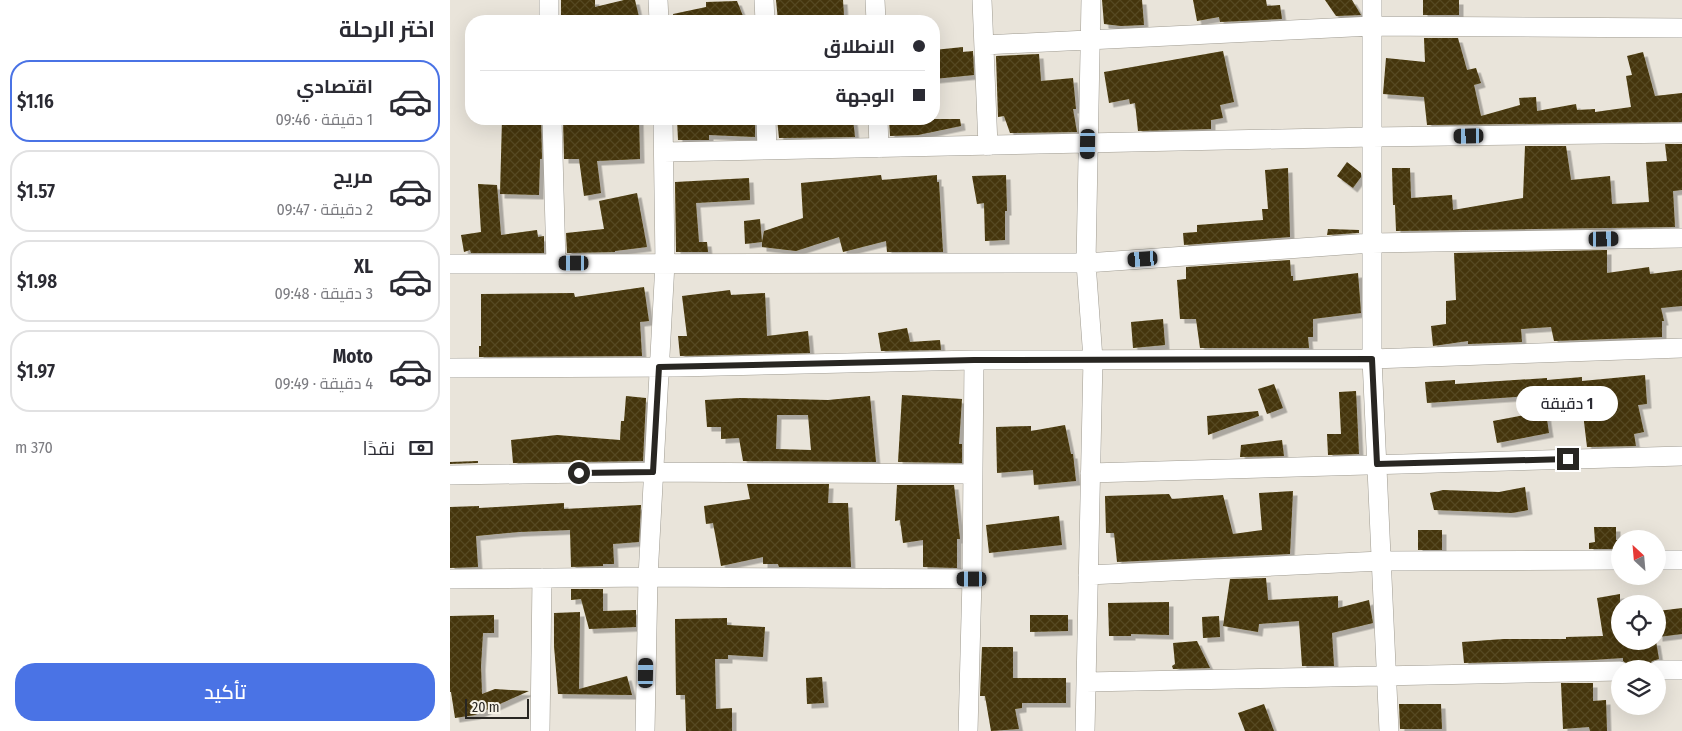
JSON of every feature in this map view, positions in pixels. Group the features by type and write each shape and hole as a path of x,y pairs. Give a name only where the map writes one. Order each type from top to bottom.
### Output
{"street":[{"path":"549,0 549,15"},
{"path":"658,0 659,15"},
{"path":"764,0 765,15"},
{"path":"876,0 876,15"},
{"path":"982,0 988,146"},
{"path":"1085,731 1092,359 1086,263 1091,0"},
{"path":"1372,0 1372,359 1389,731"},
{"path":"984,45 1372,26 1682,28"},
{"path":"552,125 556,263"},
{"path":"645,731 648,577 665,263 663,125"},
{"path":"766,125 767,150"},
{"path":"878,125 879,148"},
{"path":"664,152 1682,132"},
{"path":"450,264 1086,263 1372,243 1682,238"},
{"path":"450,368 659,367 974,360 1372,359 1682,348"},
{"path":"968,731 972,579 974,360"},
{"path":"1090,473 1682,456"},
{"path":"450,475 653,472 973,474"},
{"path":"1088,575 1382,561 1611,560"},
{"path":"1666,560 1682,560"},
{"path":"450,579 648,577 972,579"},
{"path":"540,731 542,578"},
{"path":"1666,670 1682,670"},
{"path":"1086,682 1611,671"}],"building":[{"path":"561,0 595,0 595,7 624,0 635,0 639,15 561,15"},
{"path":"776,0 843,0 844,15 777,15"},
{"path":"1102,0 1142,0 1144,25 1121,26 1104,24"},
{"path":"1193,0 1266,0 1267,6 1280,5 1282,19 1220,22 1219,17 1197,21"},
{"path":"1325,0 1352,0 1361,15 1336,16"},
{"path":"1423,0 1459,0 1459,15 1423,15"},
{"path":"737,1 743,15 673,15 706,7 706,2"},
{"path":"1424,38 1458,38 1467,70 1476,68 1481,83 1474,85 1481,116 1520,105 1519,98 1536,97 1537,111 1576,104 1577,110 1595,109 1595,112 1631,107 1626,76 1632,75 1627,56 1643,52 1655,96 1682,93 1682,122 1427,125 1424,97 1383,94 1386,58 1425,62"},
{"path":"963,47 963,52 973,51 974,75 940,78 940,49"},
{"path":"1223,51 1234,102 1220,105 1223,118 1211,120 1211,129 1138,131 1135,103 1130,104 1129,99 1109,103 1104,72"},
{"path":"1039,54 1041,81 1073,78 1076,109 1073,109 1077,132 1010,133 1004,116 998,117 996,56"},
{"path":"940,119 960,119 961,126 918,135 890,136 889,125 940,125"},
{"path":"502,125 541,125 542,159 540,159 539,195 500,194"},
{"path":"563,125 639,125 640,159 597,161 601,193 584,196 579,159 564,159"},
{"path":"677,125 755,125 755,137 709,135 709,140 678,140"},
{"path":"778,125 854,125 855,137 779,138"},
{"path":"1665,144 1682,144 1682,190 1673,191 1675,227 1396,231 1392,168 1410,168 1411,198 1452,195 1453,210 1523,198 1525,146 1566,146 1571,180 1610,176 1612,204 1649,202 1646,162 1667,161"},
{"path":"1347,162 1361,173 1361,177 1353,188 1337,176"},
{"path":"1288,168 1290,237 1184,245 1183,233 1197,232 1197,225 1263,220 1262,209 1268,209 1265,170"},
{"path":"881,175 882,180 937,175 943,252 887,252 886,241 843,252 839,237 796,251 762,247 764,231 803,218 801,183"},
{"path":"1006,175 1007,211 1005,211 1005,240 985,241 984,203 977,204 972,176"},
{"path":"749,178 750,200 696,203 699,242 707,242 708,252 676,252 675,182"},
{"path":"478,184 497,185 501,235 537,230 538,237 544,236 544,253 471,253 470,250 464,252 461,235 481,232"},
{"path":"637,193 647,247 615,252 567,253 566,233 604,229 599,201"},
{"path":"760,219 762,242 745,244 744,221"},
{"path":"1328,229 1359,230 1359,233 1327,235"},
{"path":"1607,250 1607,273 1649,267 1650,274 1682,270 1682,306 1661,308 1664,321 1662,321 1662,337 1554,341 1551,327 1521,329 1522,342 1468,344 1468,341 1433,346 1431,326 1446,324 1446,301 1456,300 1454,253"},
{"path":"1290,260 1293,281 1358,273 1361,313 1313,319 1313,337 1308,337 1309,348 1200,348 1196,319 1180,319 1177,280 1186,279 1186,267"},
{"path":"644,287 649,321 640,322 642,356 479,357 479,346 481,346 481,294 574,293 575,297"},
{"path":"730,290 731,295 765,293 767,336 808,331 810,353 680,356 678,336 687,336 682,296"},
{"path":"1163,319 1165,345 1133,348 1131,322"},
{"path":"907,328 910,342 940,340 941,350 881,351 878,333"},
{"path":"1645,375 1647,404 1638,405 1644,432 1634,434 1636,446 1587,447 1582,405 1549,409 1550,412 1546,413 1549,433 1497,443 1493,421 1530,414 1528,396 1427,403 1425,382 1455,380 1455,384 1582,377 1582,381"},
{"path":"1274,384 1283,408 1267,414 1258,389"},
{"path":"1356,391 1359,454 1328,455 1327,434 1341,434 1339,392"},
{"path":"902,395 962,399 959,444 962,444 962,463 898,462"},
{"path":"626,396 646,398 643,461 513,463 511,440 557,435 620,440 621,421 624,421"},
{"path":"870,396 876,462 743,461 739,438 721,439 721,427 707,427 705,400 740,398 828,400","holes":["777,415 808,415 811,450 776,449"]},
{"path":"1258,411 1259,416 1208,435 1207,416"},
{"path":"1065,425 1071,454 1073,454 1076,481 1034,485 1033,470 997,473 996,427 1031,426 1031,431"},
{"path":"1282,440 1284,456 1240,457 1241,445"},
{"path":"478,461 478,463 450,464 450,462"},
{"path":"747,484 829,484 828,503 848,503 851,567 779,567 778,564 763,564 763,557 721,566 713,523 706,524 704,506 750,499"},
{"path":"897,485 954,485 960,539 957,539 957,568 923,567 923,540 903,543 900,520 895,521"},
{"path":"1525,487 1528,510 1512,513 1434,510 1430,493 1443,490 1499,492"},
{"path":"1293,491 1290,554 1117,562 1114,533 1106,533 1105,496 1169,494 1172,499 1223,495 1233,534 1262,530 1259,493"},
{"path":"564,503 564,509 641,505 639,542 613,544 614,564 571,567 570,530 476,536 478,567 450,568 450,507 479,506 479,508"},
{"path":"1059,516 1062,545 989,553 986,525"},
{"path":"1594,527 1616,527 1616,530 1611,530 1611,549 1589,549 1589,543 1595,542"},
{"path":"1418,530 1442,530 1442,550 1418,550"},
{"path":"1266,578 1268,600 1338,596 1338,608 1369,600 1373,623 1332,633 1334,666 1302,666 1299,621 1259,624 1258,632 1223,626 1230,579"},
{"path":"571,589 603,589 603,611 636,610 636,627 589,629 581,599 571,600"},
{"path":"1611,596 1611,650 1658,650 1659,659 1623,660 1623,658 1464,663 1462,642 1603,636 1597,598"},
{"path":"1169,602 1169,635 1131,634 1131,636 1109,636 1108,603"},
{"path":"1682,608 1682,634 1666,636 1666,610"},
{"path":"580,612 579,689 627,676 632,695 558,694 554,646 554,613"},
{"path":"494,615 494,633 483,633 482,694 495,689 529,691 475,715 455,718 450,692 450,616"},
{"path":"1030,615 1068,615 1068,631 1030,632"},
{"path":"1219,616 1220,637 1203,638 1202,617"},
{"path":"727,618 727,625 765,627 763,657 728,655 728,659 715,659 716,709 732,708 732,731 686,731 685,695 676,695 675,619"},
{"path":"1197,641 1210,668 1173,669 1172,666 1175,664 1173,643"},
{"path":"982,647 1013,647 1013,678 1066,678 1066,703 1022,703 1022,708 1015,709 1019,729 991,731 985,696 980,696"},
{"path":"822,677 824,703 807,704 806,678"},
{"path":"1561,683 1593,683 1593,701 1606,700 1607,731 1590,731 1589,727 1563,729"},
{"path":"1264,704 1274,731 1245,731 1238,713"},
{"path":"1399,704 1441,704 1442,729 1400,729"}],"route":[{"path":"579,473 653,472 659,367 974,360 1372,359 1377,464 1568,459"}]}
